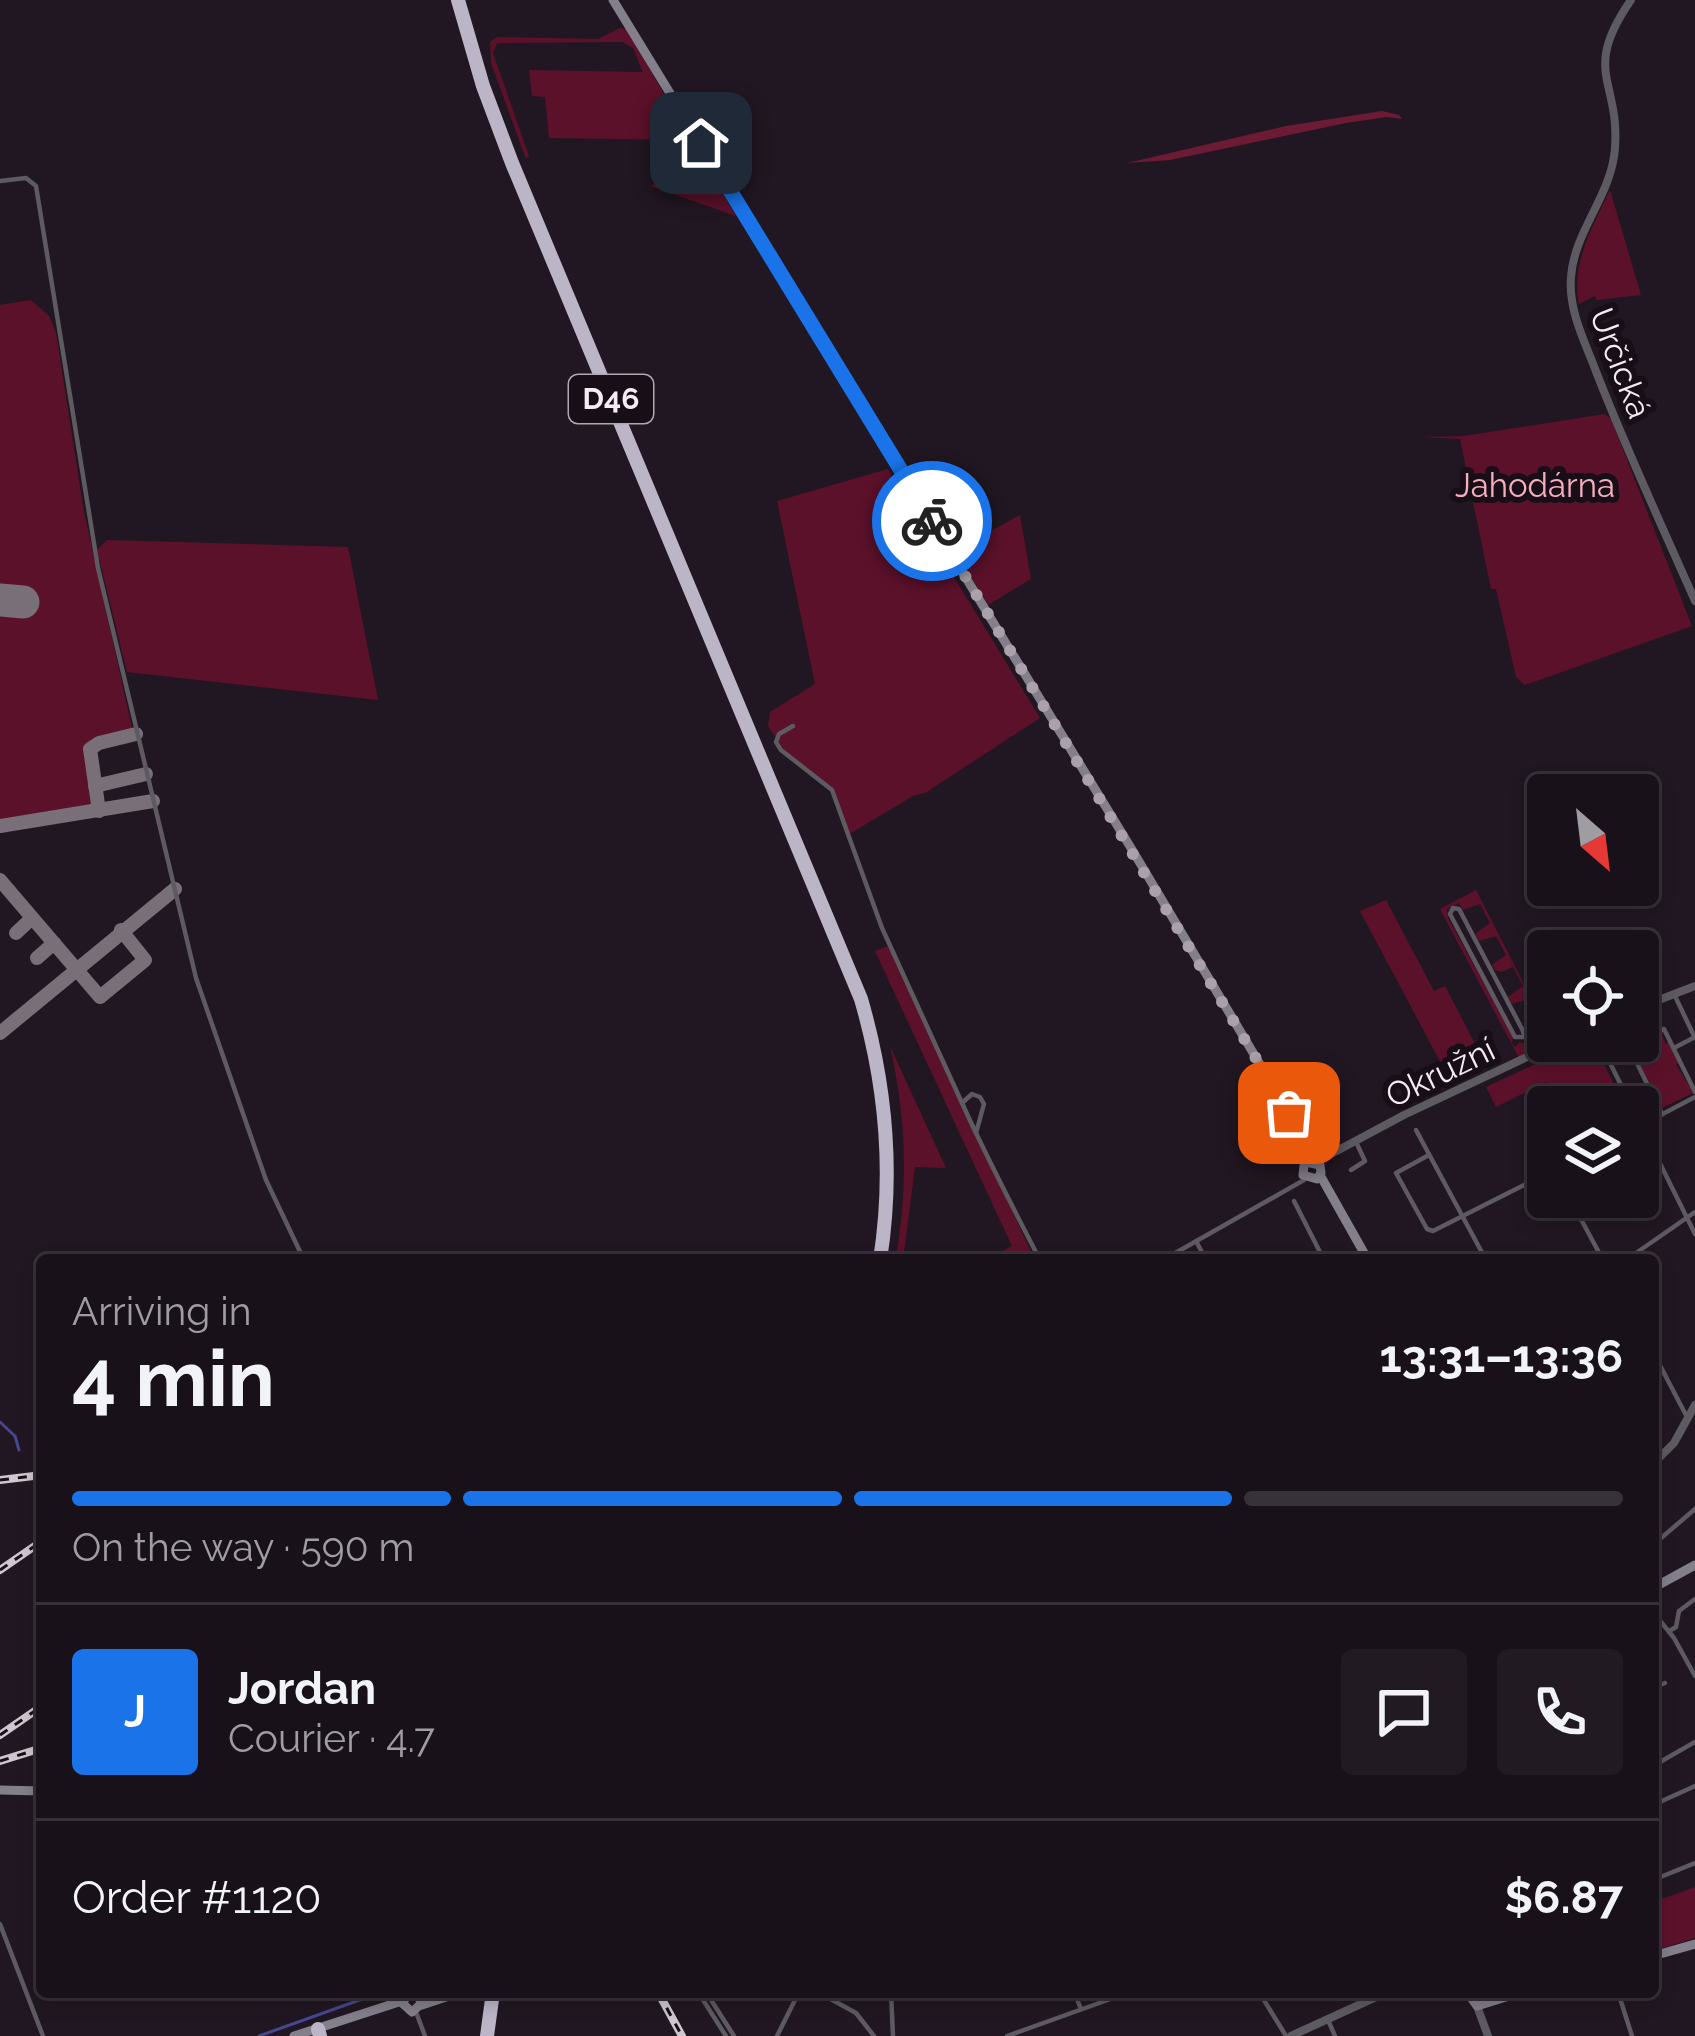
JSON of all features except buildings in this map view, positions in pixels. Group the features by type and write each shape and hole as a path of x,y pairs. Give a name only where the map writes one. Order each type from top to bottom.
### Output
{"highway":[{"name":"D46","path":"462,0 522,166 861,975 882,1047 894,1119 894,1218 885,1254"},
{"path":"481,2035 487,2001"}],"main road":[{"path":"614,0 1131,848 1302,1139 1315,1173 1363,1254"},
{"path":"1659,1585 1695,1564"},
{"path":"0,1790 36,1791"},
{"path":"1659,1954 1695,1944"},
{"path":"1471,1998 1477,2006 1503,1998"},
{"path":"294,2036 319,2032 412,1999"}],"street":[{"name":"Určická","path":"1630,0 1607,39 1604,72 1615,131 1613,164 1574,260 1571,297 1609,402 1695,602"},
{"path":"0,181 26,178 36,186 88,521 200,991 266,1180 301,1254"},
{"path":"793,726 778,734 777,744 832,790 882,928 1037,1254"},
{"path":"1526,1036 1515,1037 1450,914 1453,908 1459,909 1526,1036 1527,1039"},
{"path":"1484,978 1493,973"},
{"path":"1659,999 1695,986"},
{"path":"1673,994 1695,1037 1674,1048"},
{"path":"1659,1029 1674,1048 1695,1095 1659,1115"},
{"name":"Okružní","path":"1173,1254 1315,1173 1404,1115 1527,1056"},
{"path":"1640,1062 1662,1114"},
{"path":"962,1103 972,1094 983,1101 976,1133"},
{"path":"1415,1130 1483,1254"},
{"path":"1352,1170 1365,1161 1356,1142"},
{"path":"1429,1155 1396,1173 1427,1229 1433,1231 1527,1184"},
{"path":"1659,1163 1695,1234"},
{"path":"1294,1201 1321,1254"},
{"path":"1635,1254 1695,1213"},
{"path":"1580,1218 1600,1254"},
{"path":"1196,1241 1203,1254"},
{"path":"1659,1363 1688,1419"},
{"path":"1659,1458 1674,1443 1695,1405"},
{"path":"1659,1540 1695,1509"},
{"path":"1673,1629 1679,1611 1695,1599"},
{"path":"1659,1617 1673,1629 1695,1676"},
{"path":"1659,1685 1664,1683"},
{"path":"1659,1763 1695,1742"},
{"path":"1659,1802 1695,1786"},
{"path":"1659,1878 1695,1864"},
{"path":"0,1924 43,2036"},
{"path":"706,1998 730,2036"},
{"path":"777,2036 796,1998"},
{"path":"829,1998 856,2013 874,2036"},
{"path":"891,1998 893,2036"},
{"path":"1076,1998 1081,2009"},
{"path":"1007,2036 1113,1998"},
{"path":"1262,1998 1289,2036 1375,1998"},
{"path":"1620,1998 1632,2036"},
{"path":"412,1999 425,2036"},
{"path":"1477,2006 1487,2036"},
{"path":"1328,2020 1335,2036"}],"green space":[{"path":"627,29 690,140 549,138 545,97 532,96 529,70 643,72 633,48 622,42 497,43 493,53 529,156 526,159 491,63 490,42 497,37 598,39"},
{"path":"705,164 736,216 650,186"},
{"path":"1610,190 1641,295 1596,300 1595,296 1579,304 1581,259"},
{"path":"31,300 49,316 56,333 84,512 132,728 99,737 88,748 93,808 0,823 0,305"},
{"name":"Jahodárna","path":"1605,414 1611,419 1692,626 1525,685 1516,677 1496,589 1491,589 1460,439 1420,437 1464,436"},
{"path":"888,469 1040,718 925,793 846,836 832,790 788,755 768,726 770,712 815,684 777,501"},
{"path":"1020,515 1031,579 988,605 956,551 957,544 971,542"},
{"path":"107,540 348,547 378,700 127,672 97,550"},
{"path":"1476,890 1527,990 1527,1000 1512,1004 1508,997 1523,986 1513,967 1502,972 1492,965 1506,955 1496,936 1479,941 1475,934 1490,923 1480,904 1463,910 1459,903 1447,909 1448,918 1513,1036 1512,1044 1525,1044 1526,1053 1519,1058 1440,909"},
{"path":"1386,900 1434,991 1445,986 1486,1065 1451,1082 1360,911"},
{"path":"888,946 1032,1254 997,1254 1012,1246 875,951"},
{"path":"1664,1032 1693,1093 1662,1108 1659,1086 1651,1086 1639,1062 1659,1062 1659,1033"},
{"path":"890,1046 946,1168 915,1167 904,1254 897,1254 904,1178 900,1102"},
{"path":"1540,1062 1603,1062 1615,1086 1548,1086 1546,1082 1527,1086 1527,1092 1496,1107 1486,1087"},
{"path":"1695,1887 1695,1938 1659,1949 1659,1900"}],"shaded area":[{"path":"1382,111 1402,119 1346,123 1170,160 1127,163 1286,126"}],"waterway":[{"path":"0,1422 15,1436 19,1450"},
{"path":"259,2036 365,1998"}],"taxiway":[{"path":"99,811 90,749 136,734"},
{"path":"95,786 146,774"},
{"path":"0,826 153,801"},
{"path":"0,880 100,997 145,960 121,930"},
{"path":"0,1033 175,889"},
{"path":"16,933 32,918"},
{"path":"37,958 54,943"}],"runway":[{"path":"0,600 23,602"}],"railway":[{"path":"0,1480 36,1476"},
{"path":"0,1570 36,1545"},
{"path":"0,1735 36,1710"},
{"path":"0,1761 36,1750"},
{"path":"661,1998 682,2036"}],"way so far":[{"path":"932,521 1289,1113"}],"route":[{"path":"701,143 932,521"}]}
